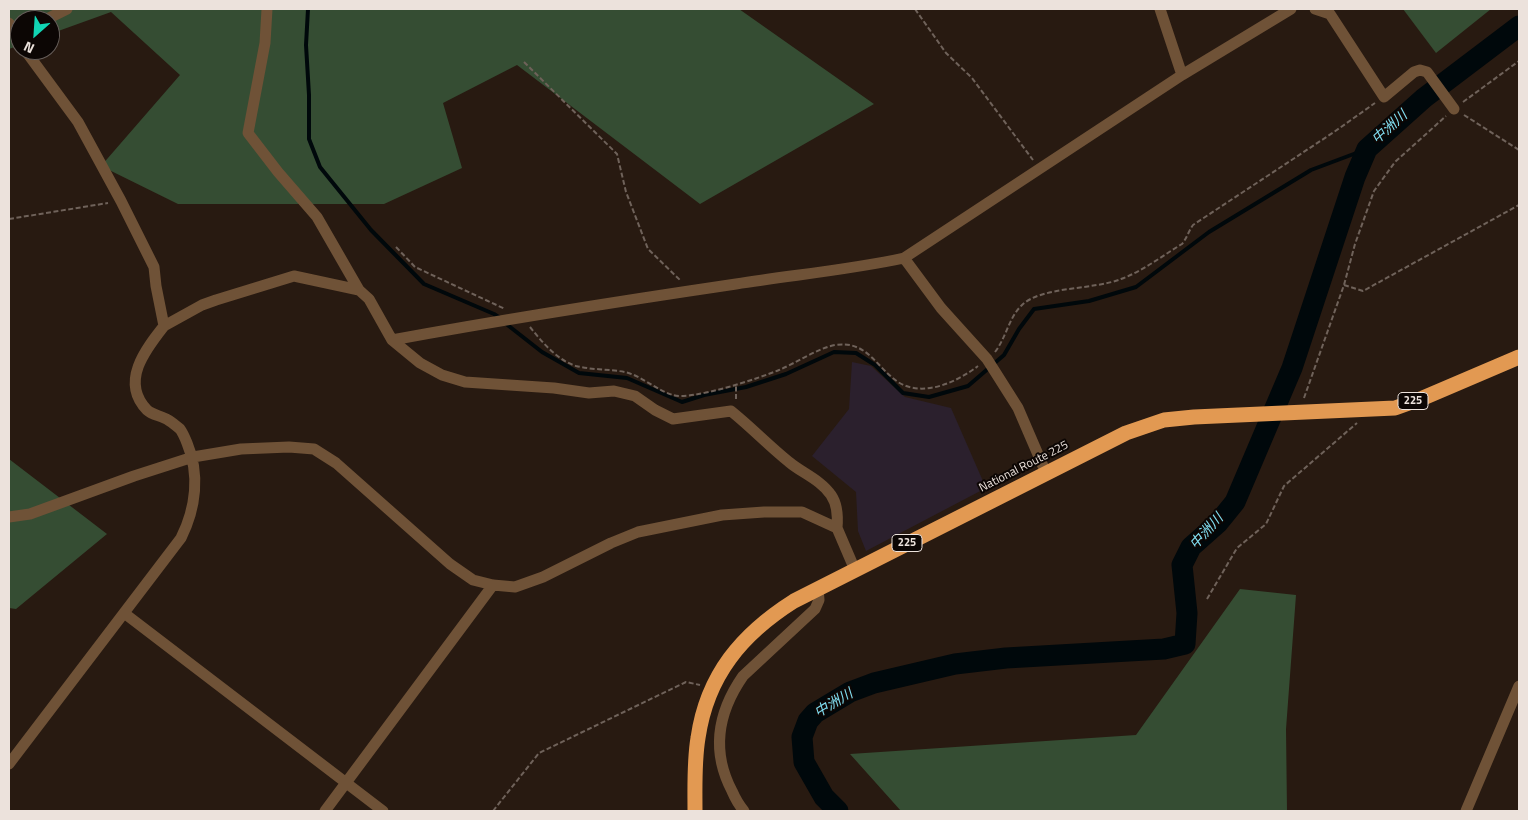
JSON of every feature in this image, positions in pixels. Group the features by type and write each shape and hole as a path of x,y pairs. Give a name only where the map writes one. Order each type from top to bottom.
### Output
{"highway":[{"name":"National Route 225","path":"695,811 695,764 698,737 703,712 712,687 735,650 758,626 794,601 1126,433 1164,420 1252,413 1395,408 1519,357"}],"street":[{"path":"267,9 265,43 248,133 278,172 317,217 359,290 369,299 392,340 420,363 442,375 465,382 544,387 589,393 614,391 635,396 655,410 673,419 732,411 774,450 793,466 813,478 831,495 838,511 838,528 855,570"},
{"path":"1160,9 1182,74"},
{"path":"392,340 522,317 789,276 863,267 904,258 1182,74 1291,9"},
{"path":"1315,9 1330,14 1384,97 1414,72 1420,70 1427,72 1453,107"},
{"path":"32,60 78,122 154,267 164,326"},
{"path":"904,258 941,308 990,364 1018,408 1046,473"},
{"path":"9,764 181,538 189,521 196,487 193,458 182,431 168,420 148,412 138,397 135,374 147,348 164,326 202,305 294,276 359,290"},
{"path":"9,517 30,514 134,476 193,458 240,449 289,447 314,449 336,463 450,564 474,580 493,585 516,586 543,577 611,543 638,532 722,515 802,512 838,528"},
{"path":"325,811 493,585"},
{"path":"744,811 726,779 719,755 720,729 724,712 735,687 743,676 815,609 818,600 818,588"},
{"path":"124,613 383,811"},
{"path":"1466,811 1519,686"}],"path":[{"path":"915,9 946,53 972,78 1039,168"},
{"path":"1299,412 1344,285 1355,244 1374,191 1395,162 1453,107 1519,61"},
{"path":"524,62 617,154 626,192 648,249 690,291"},
{"path":"396,246 415,267 522,317 544,344 559,357 575,366 627,372 674,396 690,395 736,384 778,371 835,345 854,346 871,355 897,381 907,386 917,388 944,385 990,364 1017,311 1028,300 1042,295 1101,285 1122,279 1136,272 1182,244 1193,225 1384,97"},
{"path":"1453,107 1519,150"},
{"path":"9,219 121,201"},
{"path":"1344,285 1363,291 1519,205"},
{"path":"732,411 736,403 736,384"},
{"path":"1207,599 1237,548 1266,524 1284,486 1373,410"},
{"path":"493,811 539,753 686,682 712,687"}],"shaded area":[{"path":"852,362 871,366 905,397 951,408 986,488 866,551 858,531 856,492 812,456 849,409"}],"green space":[{"path":"9,9 739,9 874,104 700,204 517,65 443,103 462,168 384,204 178,204 101,166 180,75 111,12 60,30 60,10 10,10 9,49"},
{"path":"1403,9 1491,9 1436,53"},
{"path":"9,459 107,534 16,609 9,608"},
{"path":"1240,589 1296,595 1286,729 1287,811 901,811 850,754 1136,735"}],"waterway":[{"path":"308,9 306,45 309,139 320,167 371,230 424,284 500,318"},
{"name":"中洲川","path":"838,811 824,797 804,762 802,737 808,721 815,713 850,692 874,683 955,664 1006,658 1164,649 1185,644 1187,613 1182,565 1191,547 1218,523 1235,502 1292,368 1355,177 1367,149 1424,98 1519,26"},
{"path":"505,323 542,352 579,373 627,378 682,402 704,395 746,387 786,374 834,352 856,353 875,365 903,393 929,397 968,386 1004,355 1019,329 1034,309 1089,301 1136,287 1209,232 1311,170 1367,149"}]}
